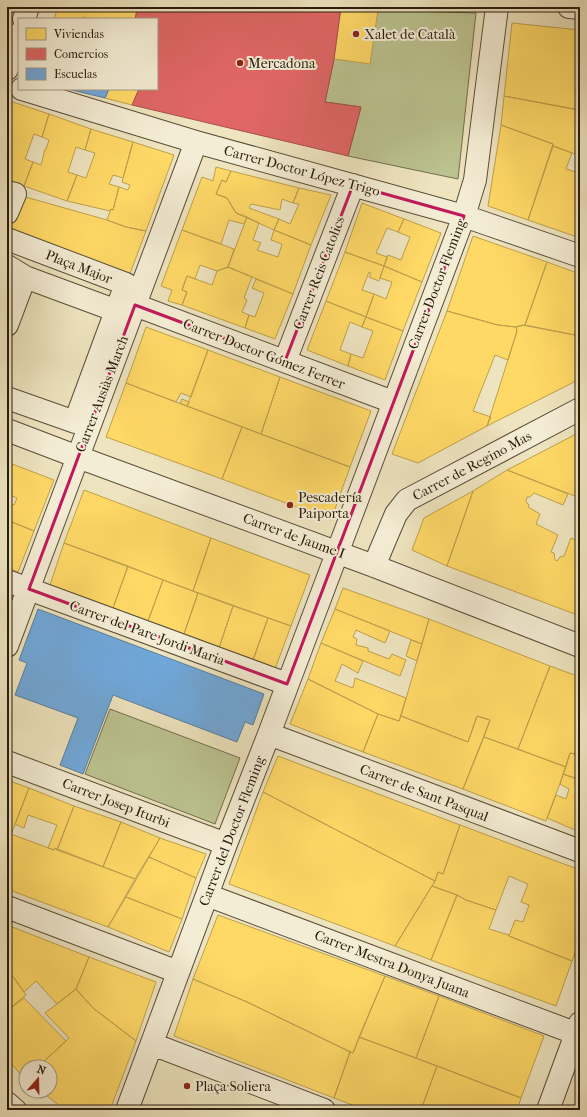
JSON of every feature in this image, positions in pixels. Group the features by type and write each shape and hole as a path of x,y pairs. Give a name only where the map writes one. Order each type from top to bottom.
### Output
{"street":[{"path":"24,18 28,7"},
{"name":"Carrer Doctor Fleming","path":"336,552 464,216 475,180 497,7"},
{"path":"569,7 580,8"},
{"path":"7,84 18,88"},
{"name":"Carrer Doctor López Trigo","path":"25,90 196,142 464,216 580,256"},
{"name":"Carrer Ausiàs March","path":"7,646 78,457 126,308 196,142"},
{"name":"Carrer Reis Catolics","path":"285,362 353,185"},
{"path":"7,192 15,194 7,213"},
{"path":"7,229 9,230 7,235"},
{"name":"Plaça Major","path":"7,239 126,284 126,308 75,422 7,398"},
{"name":"Plaça Major","path":"7,325 16,272 126,308"},
{"name":"Carrer Doctor Gómez Ferrer","path":"126,308 285,362 393,402"},
{"name":"Carrer de Regino Mas","path":"374,566 396,514 407,500 580,409"},
{"name":"Carrer de Jaume I","path":"7,430 374,566 580,646"},
{"name":"Carrer del Doctor Fleming","path":"127,1110 336,552"},
{"name":"Carrer del Pare Jordi Maria","path":"7,580 287,684"},
{"name":"Carrer de Sant Pasqual","path":"269,734 580,851"},
{"name":"Carrer Josep Iturbi","path":"7,762 226,844"},
{"name":"Carrer Mestra Donya Juana","path":"207,895 579,1030"},
{"path":"7,907 178,972"},
{"path":"548,1110 579,1030"},
{"path":"152,1044 322,1110"},
{"path":"7,1103 15,1110"}],"highlighted area":[{"path":"353,185 464,216 287,684 29,589 135,305 285,361"}],"green space":[{"name":"Xalet de Català","path":"341,7 378,10 476,13 458,179 348,156 361,107 325,102 334,59"},
{"path":"110,709 240,758 215,824 85,774"}],"building: Viviendas":[{"path":"58,7 127,7 137,10 135,18 54,18"},
{"path":"127,7 140,7 139,10"},
{"name":"Xalet de Català","path":"341,7 378,10 370,64 334,59"},
{"path":"512,23 580,30 580,97 578,110 504,96"},
{"path":"109,90 139,90 132,105 105,98"},
{"path":"504,96 580,110 580,151 578,155 501,125"},
{"path":"7,100 49,114 42,137 34,134 25,159 33,162 24,186 7,181"},
{"path":"49,114 91,129 85,150 76,147 68,172 77,175 67,201 24,186 33,162 41,165 49,140 42,137"},
{"path":"501,125 553,144 528,220 488,206"},
{"path":"91,129 133,142 123,178 113,175 109,184 119,187 113,210 111,209 110,211 67,201 77,175 86,178 95,153 85,150"},
{"path":"133,142 174,155 146,231 126,227 107,220 111,209 113,210 119,187 128,190 130,185 122,182"},
{"path":"553,146 572,153 566,169 576,172 578,168 580,169 580,238 528,220"},
{"path":"216,167 231,171 226,182 222,180 216,194 227,198 236,213 247,217 244,224 229,220 221,244 182,230 202,177 213,181"},
{"path":"231,171 299,188 293,203 282,199 280,210 251,204 249,208 279,219 274,230 236,213 227,198 216,194 222,180 226,182"},
{"path":"299,188 331,195 311,245 274,230 279,219 290,224 299,204 293,203"},
{"path":"15,194 107,220 126,227 146,231 126,284 7,229 7,213"},
{"path":"362,203 404,219 398,232 387,228 376,253 387,257 384,266 345,252"},
{"path":"247,217 259,223 253,240 261,243 257,250 278,257 282,244 271,240 274,230 311,245 293,294 228,267"},
{"path":"404,219 441,233 422,282 384,266 388,255 401,260 410,237 398,232"},
{"path":"182,230 234,249 228,267 217,271 200,265 195,279 187,276 182,290 187,292 182,305 168,301 172,290 161,286"},
{"path":"473,236 547,262 525,325 516,327 498,325 447,311"},
{"path":"345,252 384,266 379,281 369,277 371,273 369,272 362,290 374,294 366,317 326,301"},
{"path":"547,262 580,274 580,344 575,335 525,325"},
{"path":"384,266 422,282 403,331 366,317 374,294 386,299 392,282 380,278"},
{"path":"228,267 252,277 244,298 247,300 242,312 249,315 245,328 182,305 187,292 182,290 187,276 212,285 217,271"},
{"path":"256,279 293,294 275,339 245,328 249,315 255,317 264,293 252,288"},
{"path":"326,301 366,317 362,327 350,322 340,350 351,354 348,366 307,350"},
{"path":"447,311 498,325 516,327 517,331 508,360 495,355 473,411 491,417 487,426 418,463 392,454"},
{"path":"366,317 403,331 385,380 348,366 351,354 363,358 373,331 362,327"},
{"path":"522,325 575,335 580,344 580,379 487,426 517,331 516,327"},
{"path":"146,327 208,350 191,397 181,393 176,402 126,383"},
{"path":"208,350 280,377 261,434 187,406"},
{"path":"280,377 371,411 350,467 261,434"},
{"path":"126,383 242,427 222,479 106,437"},
{"path":"182,399 189,402 187,406 180,403"},
{"path":"242,427 350,467 331,520 222,479"},
{"path":"580,432 580,498 507,470"},
{"path":"7,462 54,480 34,531 7,520 12,504 14,505 17,498 7,494"},
{"path":"507,470 568,494 563,505 534,493 530,497 527,497 526,502 529,505 528,507 540,514 536,524 558,535 551,552 554,553 555,560 557,561 560,557 564,556 571,538 580,542 580,616 447,566 473,491"},
{"path":"84,490 211,538 193,591 64,543"},
{"path":"473,491 447,566 412,550 424,518"},
{"path":"7,520 34,531 18,572 7,568"},
{"path":"211,538 310,575 291,626 193,591"},
{"path":"64,543 128,566 113,608 50,585"},
{"path":"128,566 163,580 148,621 113,608"},
{"path":"163,580 198,593 184,634 148,621"},
{"path":"343,588 429,619 422,644 335,609"},
{"path":"198,593 233,606 219,648 184,634"},
{"path":"233,606 268,618 253,660 219,648"},
{"path":"335,609 390,631 385,643 356,630 353,637 357,639 356,645 368,648 368,651 389,659 392,654 406,660 400,676 321,643"},
{"path":"268,618 291,626 275,669 253,660"},
{"path":"429,619 550,666 518,749 484,737 490,720 477,716 468,742 401,716"},
{"path":"411,640 422,644 417,661 406,656"},
{"path":"321,643 363,661 358,673 342,664 335,681 353,688 355,678 406,698 399,721 378,714 308,679"},
{"path":"550,666 580,677 580,755 570,753 566,767 518,749"},
{"path":"308,679 378,714 363,752 290,724"},
{"path":"378,714 399,721 401,716 468,742 477,716 490,720 463,789 363,752"},
{"path":"484,737 566,767 546,821 463,789"},
{"path":"570,753 580,755 580,780 563,774"},
{"path":"278,756 460,825 443,874 438,872 435,881 263,792"},
{"path":"563,774 580,780 580,832 547,818 556,795 566,799 569,789 560,784"},
{"path":"7,780 29,788 7,845"},
{"path":"29,788 74,806 57,850 55,848 54,850 48,848 57,825 28,815 24,828 15,824"},
{"path":"263,792 435,881 395,946 229,884"},
{"path":"74,806 121,822 103,867 57,850"},
{"path":"121,822 160,838 135,879 103,867"},
{"path":"460,825 580,870 580,940 572,961 509,936 515,920 523,922 529,905 521,902 528,884 509,876 496,910 432,886 438,872 443,874"},
{"path":"11,834 54,850 55,848 135,879 108,927 7,889 7,845"},
{"path":"160,838 206,854 196,878 149,857"},
{"path":"149,857 196,878 182,919 126,897"},
{"path":"432,886 457,895 431,960 395,946"},
{"path":"457,895 466,900 496,910 489,929 509,935 572,961 556,1006 431,960"},
{"path":"126,897 182,919 169,952 108,927"},
{"path":"218,915 385,976 353,1053 247,1002 193,979"},
{"path":"7,925 89,957 76,989 57,1004 36,981 24,992 7,968"},
{"path":"89,957 156,982 136,1041 93,1008 76,989"},
{"path":"7,968 26,995 7,1011"},
{"path":"385,976 439,996 416,1058 359,1037"},
{"path":"193,979 247,1002 350,1052 334,1098 174,1036"},
{"path":"76,989 93,1008 136,1041 110,1110 65,1110 51,1099 58,1099 58,1059 47,1059 69,1038 45,1013"},
{"path":"439,996 544,1036 521,1098 416,1058"},
{"path":"24,998 66,1041 47,1059 18,1059 18,1071 7,1059 7,1011"},
{"path":"359,1037 437,1066 421,1110 366,1110 334,1098 350,1052 353,1053"},
{"path":"437,1066 521,1098 517,1110 421,1110"}],"building: Comercios":[{"path":"140,7 341,7 334,59 325,102 361,107 348,156 132,105 139,90 158,90 158,18 135,18 137,10 139,10"}],"building: Escuelas":[{"path":"72,90 109,90 105,98"},
{"path":"38,609 264,694 253,725 245,722 237,742 113,695 83,774 60,765 78,718 15,695 27,663 19,660"}],"place":[{"name":"Xalet de Català","path":"356,34"},
{"name":"Mercadona","path":"240,63"},
{"name":"Pescadería Paiporta","path":"290,505"},
{"name":"Plaça Soliera","path":"187,1086"}]}
